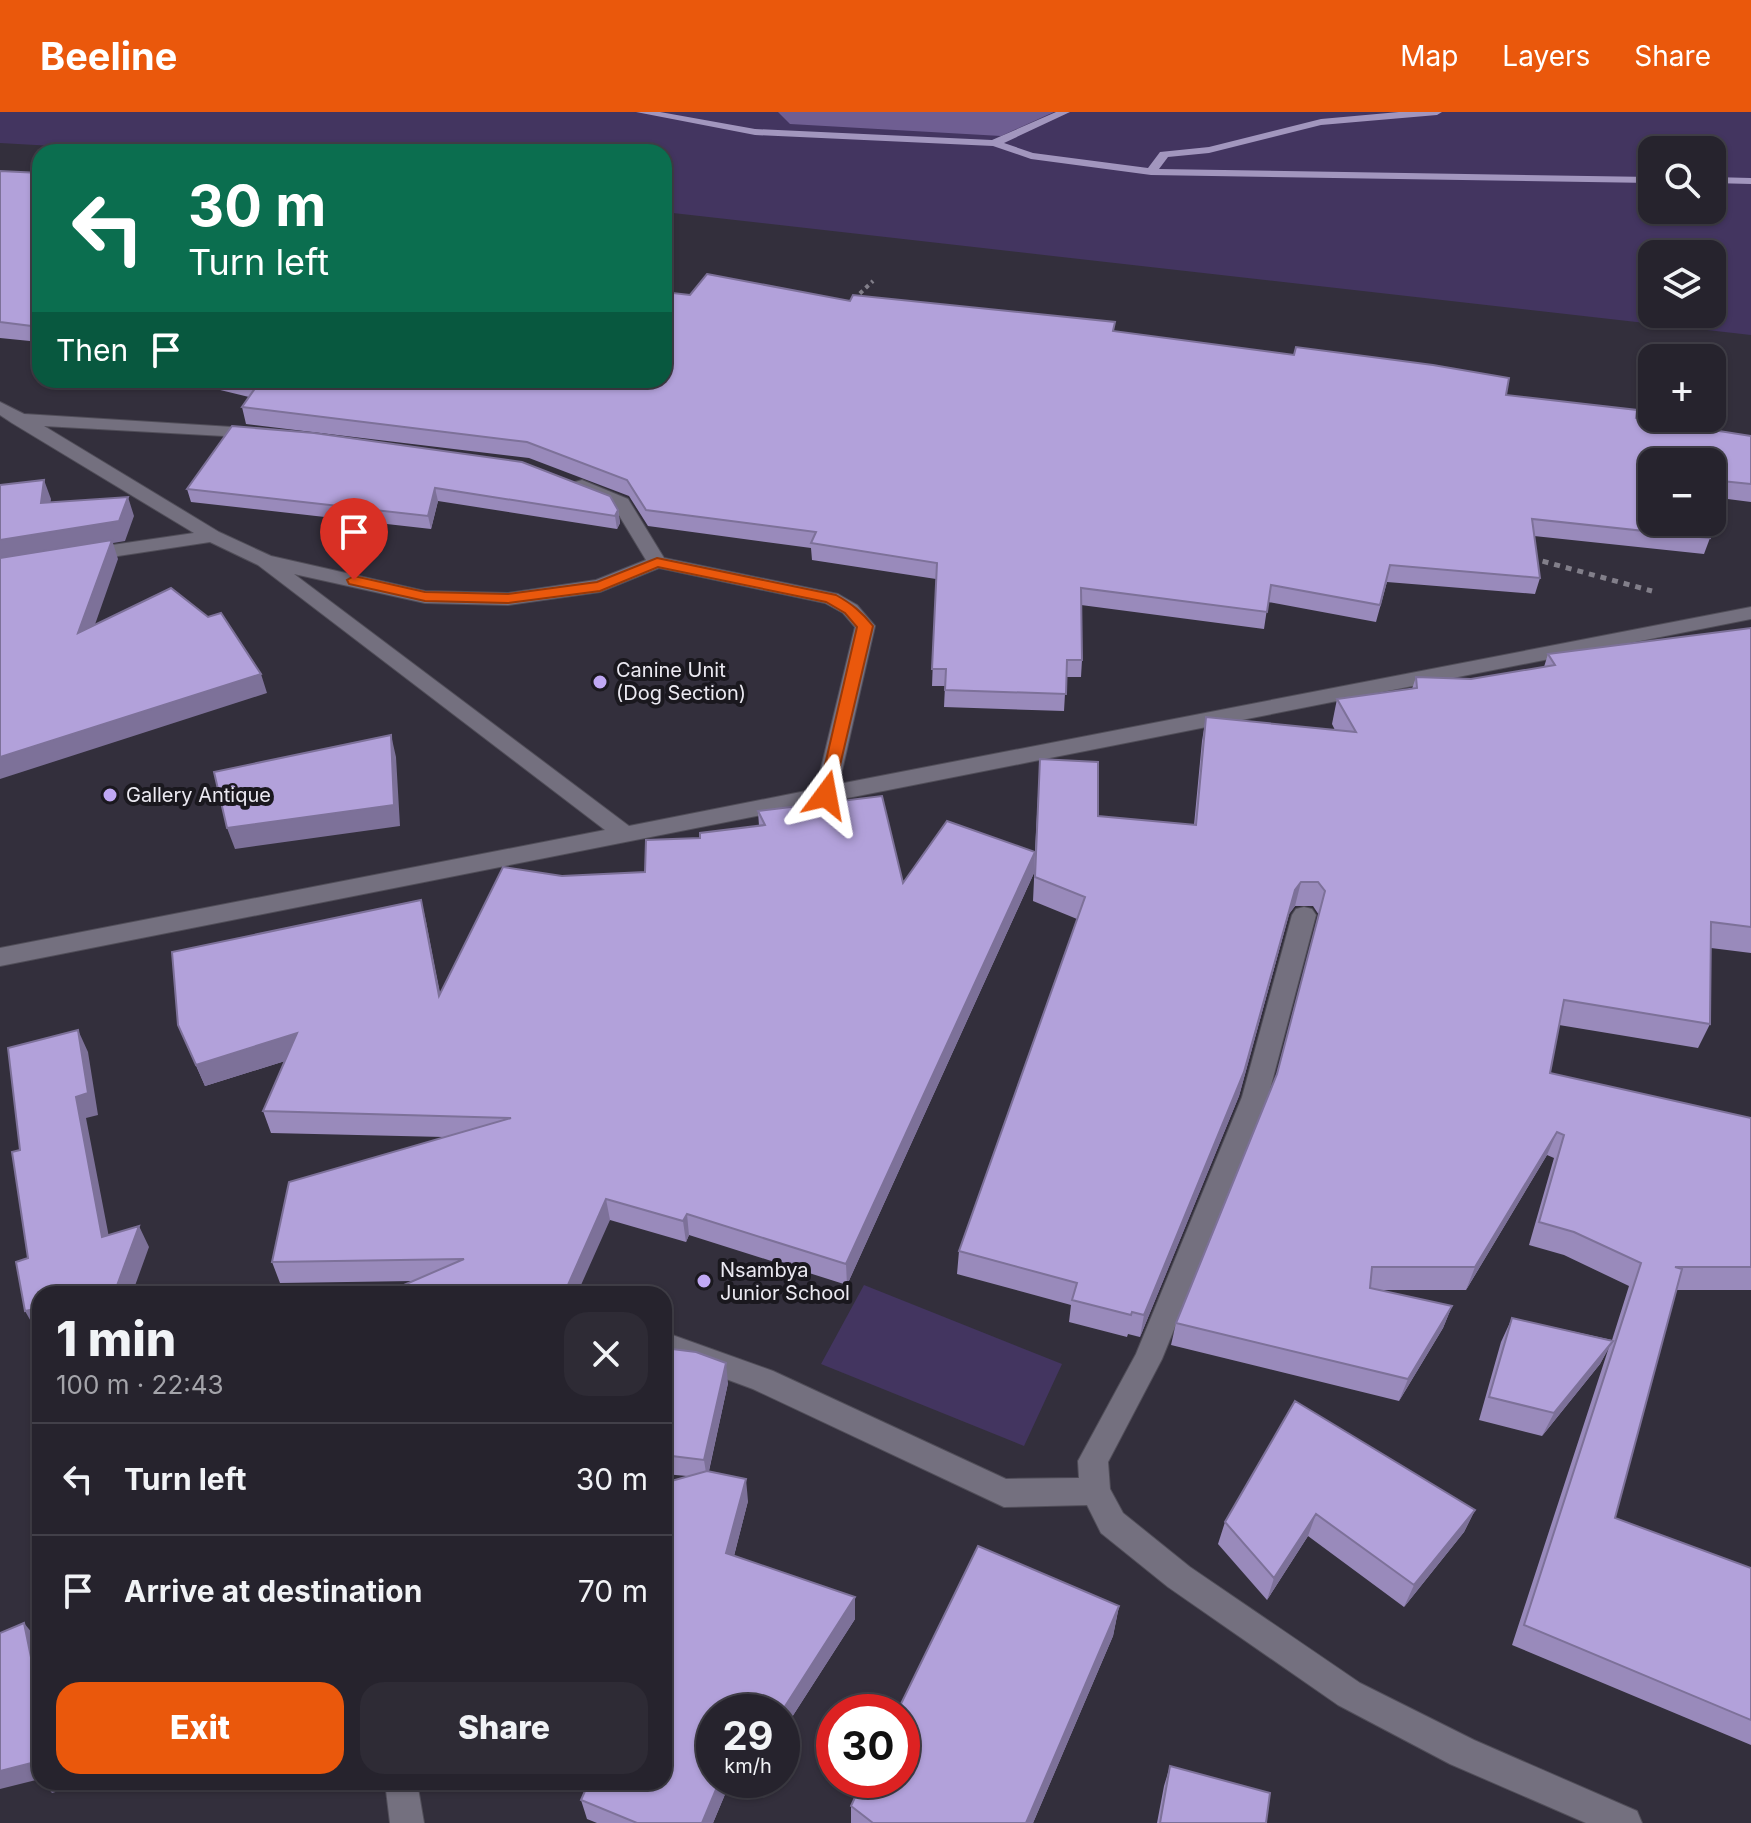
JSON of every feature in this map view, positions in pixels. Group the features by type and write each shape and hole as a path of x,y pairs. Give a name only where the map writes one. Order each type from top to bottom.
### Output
{"street":[{"path":"0,407 212,536 265,561 625,834"},
{"path":"18,419 285,435"},
{"path":"567,481 621,503 657,562"},
{"path":"61,559 212,536"},
{"path":"265,561 425,597 508,599 600,586 657,562 831,598 850,609 865,626 826,795"},
{"path":"0,957 1751,613"},
{"path":"1304,915 1255,1097 1148,1359 1093,1461 1095,1491 1112,1523 1179,1577 1349,1694 1462,1752 1625,1823"},
{"path":"672,1347 763,1380 1004,1493 1095,1491"},
{"path":"402,1790 407,1823"}],"path":[{"path":"850,302 873,281"},
{"path":"1527,557 1653,591"}],"shaded area":[{"path":"0,112 1751,112 1751,335 1689,328 1726,328 1726,240 1638,240 1638,322 672,213 672,144 0,143"},
{"path":"778,112 1054,112 1001,136 790,124"},
{"path":"864,1285 1062,1364 1024,1446 821,1364"}],"building":[{"path":"0,171 32,173 32,326 0,322"},
{"path":"707,274 850,301 853,295 1115,322 1113,331 1294,355 1296,347 1509,378 1506,395 1637,410 1638,432 1725,432 1751,436 1751,484 1726,481 1726,448 1638,448 1638,530 1532,519 1540,578 1390,565 1380,605 1271,585 1267,612 1081,588 1082,660 1067,660 1066,694 945,690 946,669 932,669 937,563 811,543 816,532 646,510 627,480 527,442 242,407 255,388 672,388 672,293 690,295"},
{"path":"232,426 314,433 522,462 610,496 618,510 615,516 435,488 428,516 187,489"},
{"path":"44,480 41,503 128,497 119,521 0,540 0,485"},
{"path":"112,540 78,633 171,588 208,617 221,613 261,674 0,757 0,558"},
{"path":"1751,628 1751,927 1711,922 1710,1024 1564,1000 1550,1073 1751,1118 1751,1267 1675,1267 1682,1269 1615,1518 1751,1568 1751,1720 1524,1625 1641,1263 1574,1232 1539,1222 1564,1135 1557,1132 1475,1267 1372,1267 1370,1288 1452,1306 1408,1379 1176,1323 1277,1074 1325,891 1318,882 1301,882 1295,890 1244,1072 1144,1315 1132,1312 1131,1315 1072,1300 1077,1283 959,1251 1085,897 1035,877 1040,759 1098,762 1098,816 1196,825 1206,717 1356,732 1337,699 1417,688 1416,677 1471,679 1555,665 1548,654"},
{"path":"391,735 394,805 227,828 214,772"},
{"path":"882,796 903,883 947,821 1035,852 846,1264 687,1214 683,1221 606,1199 568,1286 402,1286 464,1259 272,1262 289,1182 511,1118 263,1111 297,1033 196,1065 178,1025 172,952 421,900 439,996 503,867 562,876 645,872 646,840 700,838 700,833 765,825 758,811"},
{"path":"78,1030 88,1093 76,1097 102,1237 139,1226 117,1286 32,1286 32,1310 25,1311 16,1262 28,1258 12,1152 20,1150 8,1048"},
{"path":"1512,1318 1613,1341 1554,1413 1489,1397"},
{"path":"672,1349 696,1352 726,1363 704,1460 672,1456"},
{"path":"1295,1401 1475,1510 1414,1585 1316,1514 1274,1578 1225,1522"},
{"path":"707,1471 746,1479 726,1553 855,1597 793,1694 696,1694 696,1798 712,1798 702,1823 637,1823 581,1800 585,1790 672,1790 672,1481"},
{"path":"978,1546 1119,1606 1026,1823 873,1823 851,1806 855,1798 920,1798 920,1694 906,1694"},
{"path":"24,1623 32,1662 32,1763 0,1771 0,1633"},
{"path":"1170,1766 1270,1793 1266,1823 1160,1823"}],"waterway":[{"path":"641,112 755,132 994,143"},
{"path":"994,143 1065,112"},
{"path":"1151,172 1164,154 1209,150 1321,122 1437,112"},
{"path":"994,143 1031,156 1151,172"},
{"path":"1151,172 1638,180"},
{"path":"1726,180 1751,181"}],"place":[{"name":"Canine Unit (Dog Section)","path":"600,682"},
{"name":"Gallery Antique","path":"110,795"},
{"name":"Nsambya Junior School","path":"704,1281"}],"route":[{"path":"354,580 425,597 508,599 600,586 657,562 831,598 850,609 865,626 826,795"}]}
